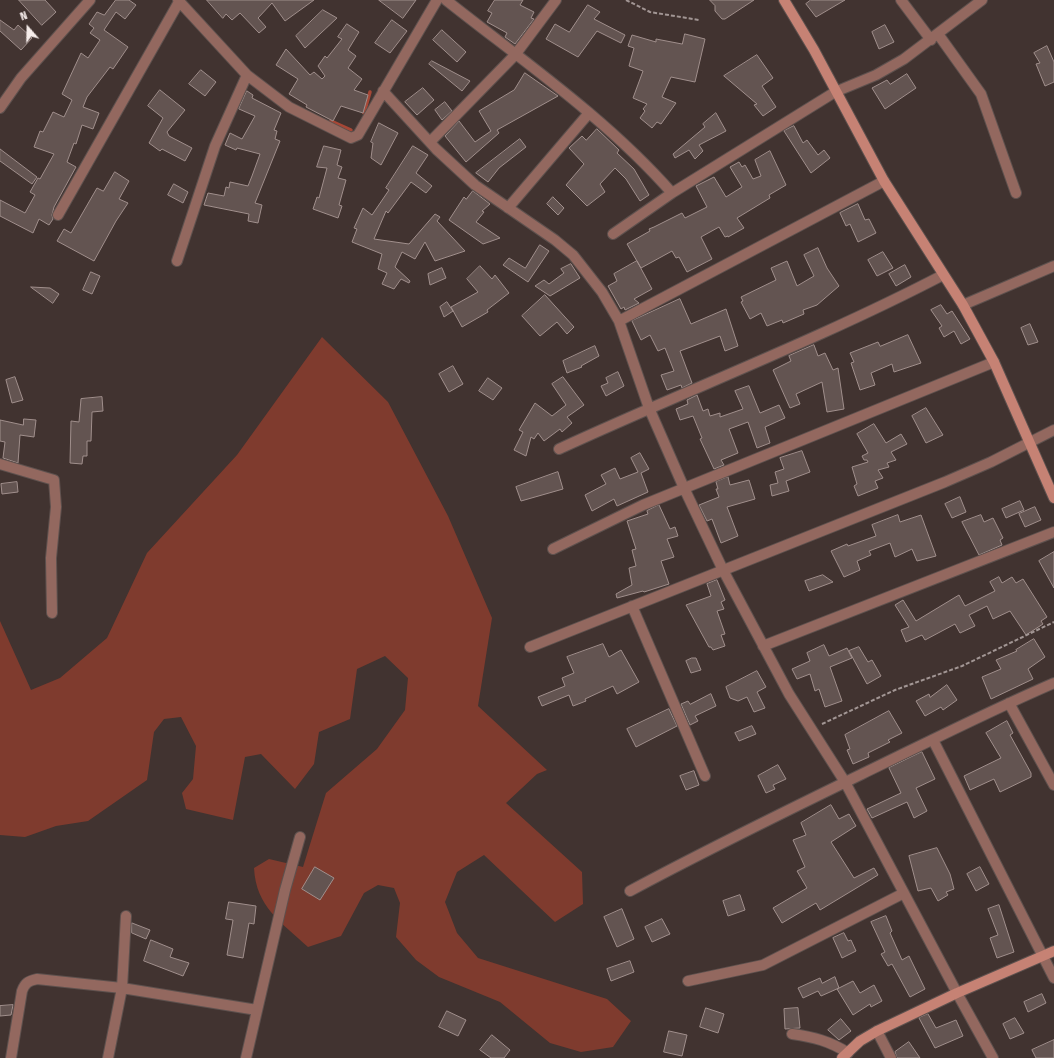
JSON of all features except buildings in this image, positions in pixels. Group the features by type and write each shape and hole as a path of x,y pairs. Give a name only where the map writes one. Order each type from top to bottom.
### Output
{"main road":[{"path":"784,0 808,38 884,181 963,305 994,362 1054,498"},
{"path":"845,1055 860,1041 877,1031 957,993 1054,951"}],"street":[{"path":"0,108 21,78 90,0"},
{"path":"58,215 179,0 247,75 289,107 351,138 358,135 437,0"},
{"path":"446,0 589,113 647,165 672,193"},
{"path":"430,142 515,55 556,0"},
{"path":"901,0 935,37 981,94 1016,192"},
{"path":"613,234 672,193 836,92 890,68 935,37 982,0"},
{"path":"177,261 215,146 247,75"},
{"path":"383,91 430,142 475,184 556,240 574,255 602,292 619,321 649,408 684,488 723,570 789,694 845,782 993,1058"},
{"path":"508,208 589,113"},
{"path":"619,321 884,181"},
{"path":"963,305 1054,266"},
{"path":"559,449 649,408 832,330 943,274"},
{"path":"552,549 643,505 994,362"},
{"path":"530,647 945,482 1054,430"},
{"path":"0,464 54,480 56,507 51,558 52,613"},
{"path":"763,646 1054,532"},
{"path":"632,606 705,776"},
{"path":"630,892 687,860 845,782 1054,683"},
{"path":"1009,703 1054,785"},
{"path":"933,740 1054,978"},
{"path":"246,1058 285,890 300,836"},
{"path":"688,981 763,965 904,893"},
{"path":"108,1058 122,988 126,916"},
{"path":"11,1058 22,991 24,984 30,980 37,979 122,988 258,1010"},
{"path":"877,1031 891,1058"},
{"path":"792,1034 814,1037 836,1045 845,1055"}],"path":[{"path":"626,0 650,12 699,20"},
{"path":"811,729 895,690 962,666 1054,622"}],"shaded area":[{"path":"322,337 388,402 448,516 492,618 478,706 547,770 537,774 506,803 582,872 583,904 555,922 484,855 457,872 445,902 457,933 478,958 607,999 631,1021 613,1047 581,1052 550,1043 500,1002 439,977 416,960 396,937 400,903 394,888 378,885 364,893 341,936 308,947 272,913 265,904 259,893 254,868 269,859 303,867 326,793 377,749 405,710 408,678 385,656 357,669 350,719 319,732 314,764 295,789 261,754 245,757 233,820 186,809 182,793 193,779 196,746 181,717 164,719 154,732 147,780 88,821 56,826 25,837 0,835 0,621 31,690 60,678 107,638 147,553 237,455"}],"waterway":[{"path":"364,113 370,92"},
{"path":"331,121 351,130"}]}
